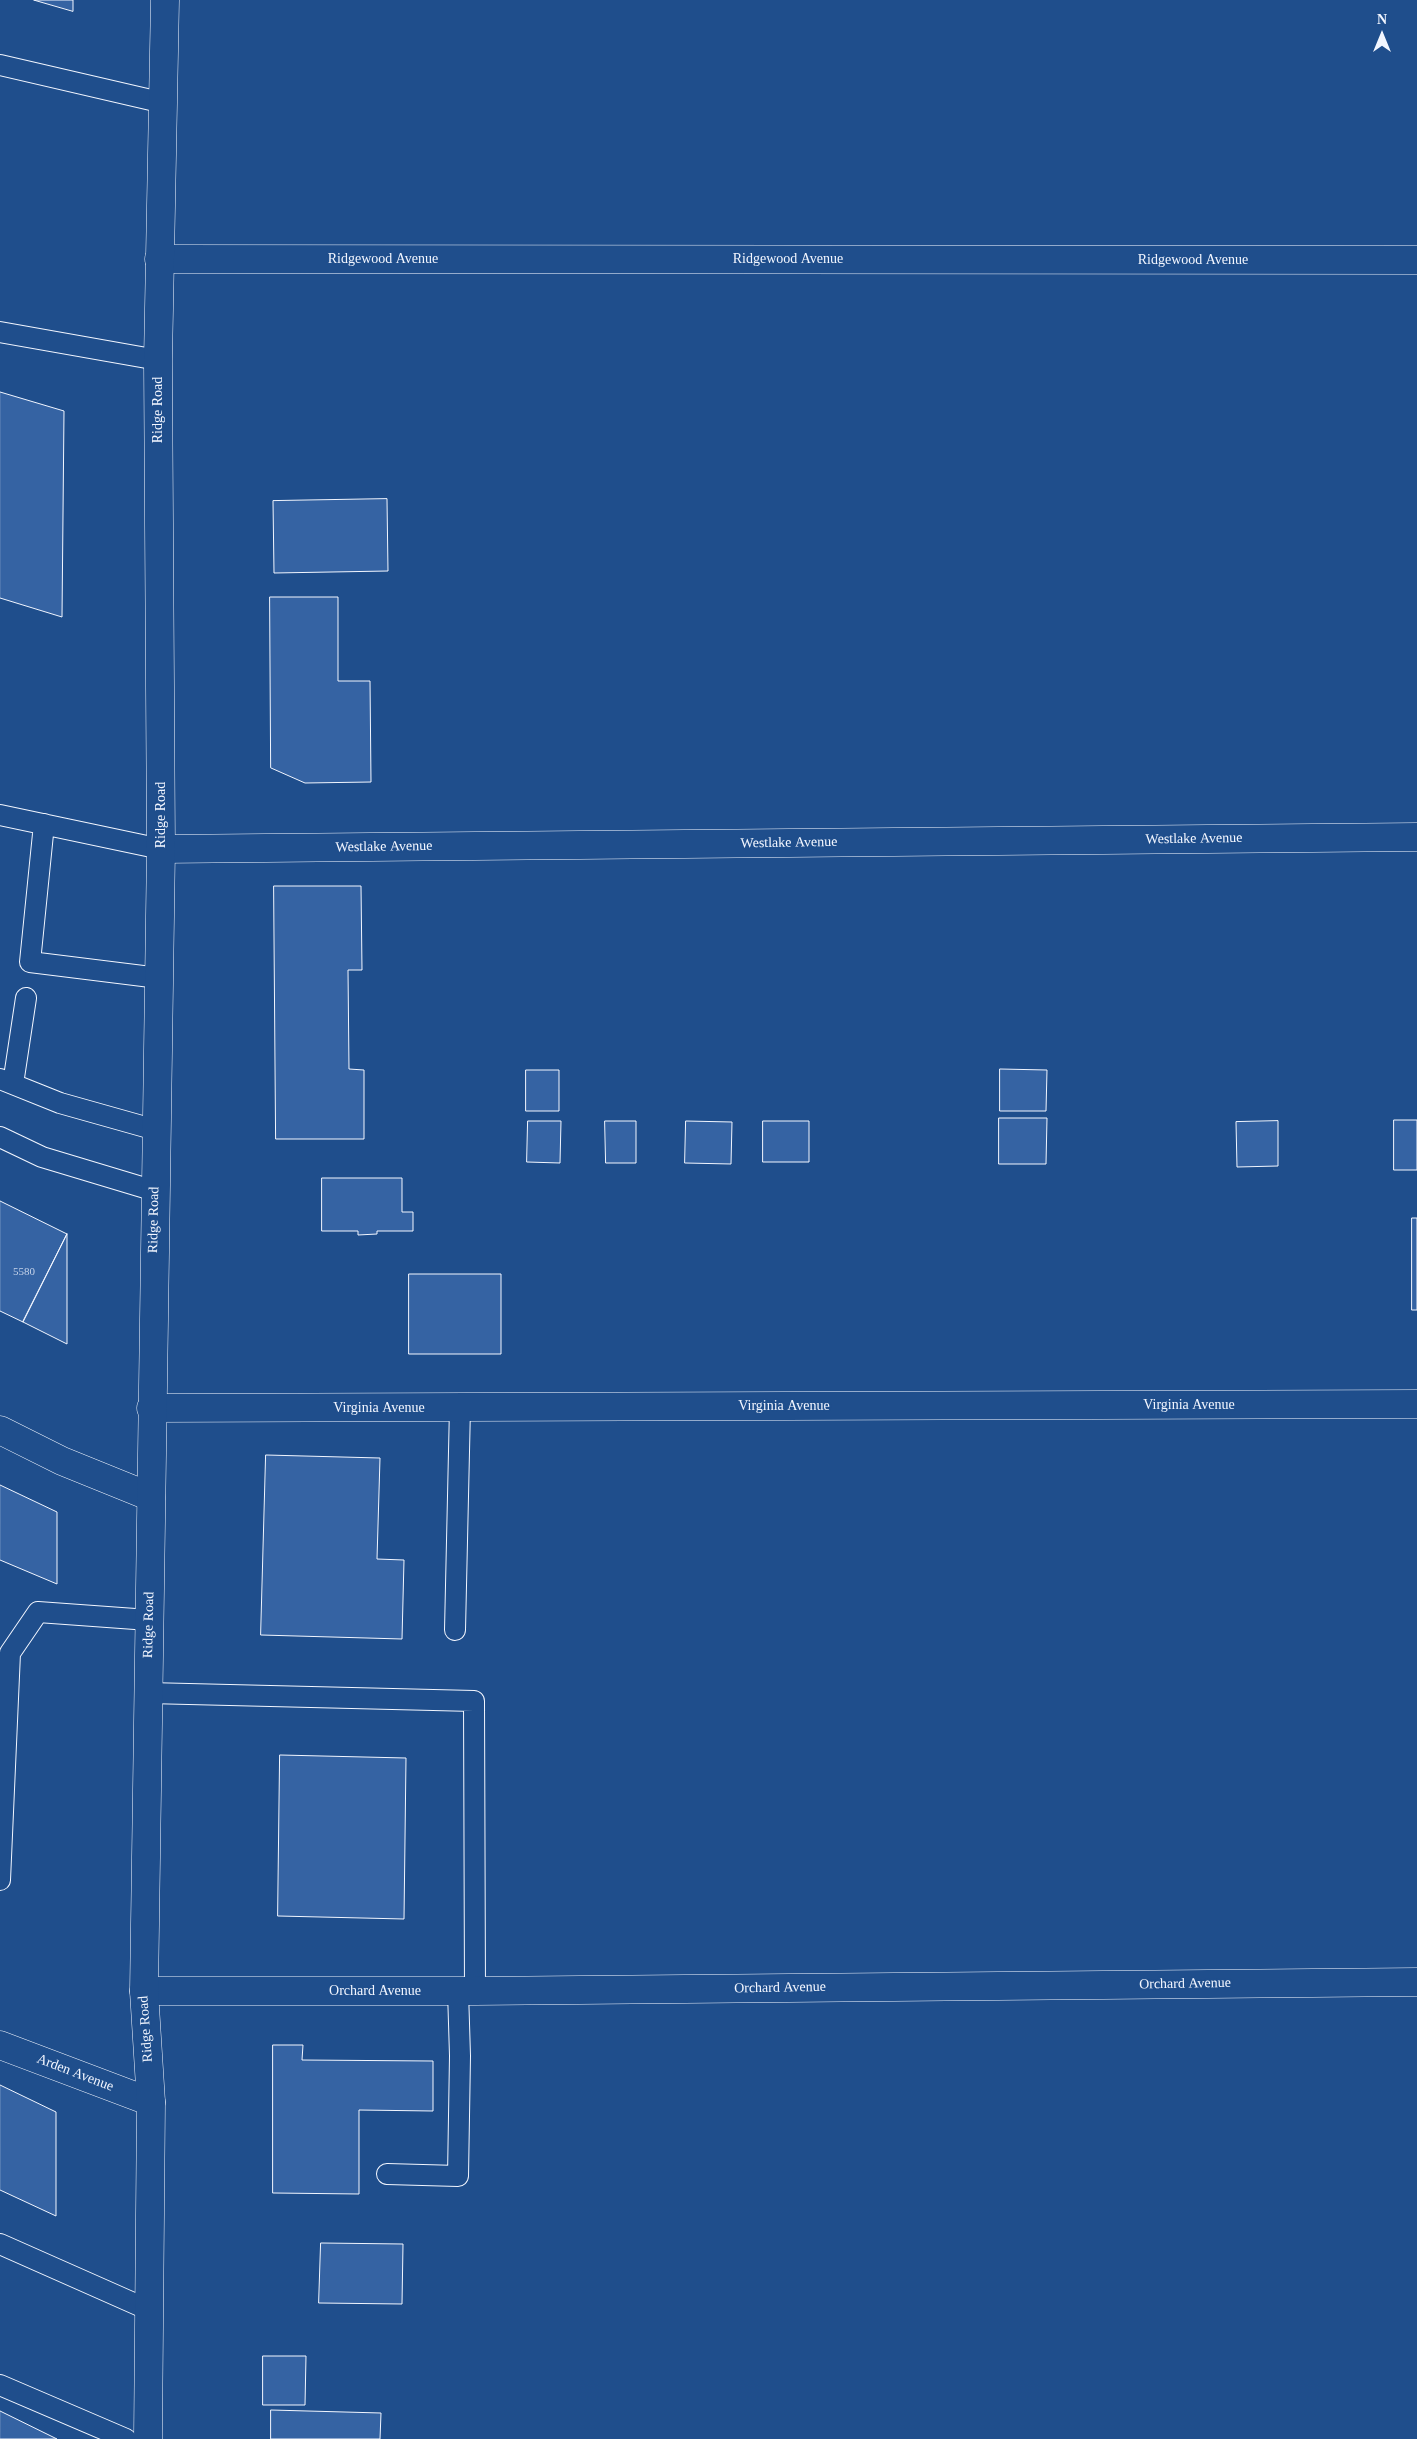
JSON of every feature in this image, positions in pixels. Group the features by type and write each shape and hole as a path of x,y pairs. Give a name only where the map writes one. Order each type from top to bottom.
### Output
{"street":[{"name":"Ridge Road","path":"148,2439 150,2102 144,1991 151,1408 161,849 158,360 166,0"},
{"name":"Ridgewood Avenue","path":"159,259 1417,260"},
{"name":"Westlake Avenue","path":"161,849 1417,837"},
{"name":"Virginia Avenue","path":"151,1408 1417,1404"},
{"path":"0,1430 62,1461 150,1497"},
{"name":"Orchard Avenue","path":"144,1991 1417,1982"},
{"name":"Arden Avenue","path":"0,2045 150,2102"}],"lane":[{"path":"0,65 164,103"},
{"path":"0,332 158,360"},
{"path":"0,815 161,849"},
{"path":"44,824 30,962 159,978"},
{"path":"26,998 6,1081 60,1103 156,1130"},
{"path":"0,1137 42,1157 155,1191"},
{"path":"455,1630 460,1408"},
{"path":"0,1880 10,1653 38,1612 149,1620"},
{"path":"148,1693 474,1701 467,1990 460,2056 458,2176 386,2174"},
{"path":"0,2244 149,2310"},
{"path":"0,2385 126,2439"}],"building":[{"path":"34,0 73,0 73,11"},
{"path":"0,392 64,411 62,617 0,598"},
{"path":"387,499 388,571 274,573 273,501"},
{"path":"270,597 338,597 338,681 370,681 371,782 305,783 271,768"},
{"path":"274,886 361,886 362,970 348,970 349,1069 364,1070 364,1139 276,1139"},
{"path":"1000,1069 1047,1070 1046,1111 1000,1111"},
{"path":"526,1070 559,1070 559,1111 526,1111"},
{"path":"999,1118 1047,1118 1046,1164 999,1164"},
{"path":"1394,1120 1417,1120 1417,1170 1394,1170"},
{"path":"528,1121 561,1121 560,1163 527,1162"},
{"path":"605,1121 636,1121 636,1163 606,1163"},
{"path":"686,1121 732,1122 731,1164 685,1163"},
{"path":"763,1121 809,1121 809,1162 763,1162"},
{"path":"1278,1121 1278,1166 1237,1167 1236,1122"},
{"path":"322,1178 402,1178 402,1212 413,1212 413,1231 377,1231 377,1234 358,1235 358,1231 322,1231"},
{"path":"0,1201 67,1234 23,1322 0,1311"},
{"path":"1412,1218 1417,1218 1417,1310 1412,1310"},
{"path":"67,1234 67,1344 23,1322"},
{"path":"409,1274 501,1274 501,1354 409,1354"},
{"path":"266,1455 380,1458 377,1559 404,1560 402,1639 261,1635"},
{"path":"0,1485 57,1512 57,1584 0,1560"},
{"path":"280,1755 406,1758 404,1919 278,1916"},
{"path":"273,2045 303,2045 302,2060 433,2061 433,2111 359,2110 359,2194 273,2193"},
{"path":"0,2085 56,2112 56,2216 0,2190"},
{"path":"321,2243 403,2244 402,2304 319,2303"},
{"path":"263,2356 306,2356 305,2405 263,2405"},
{"path":"271,2410 381,2413 380,2439 271,2439"},
{"path":"0,2411 57,2439 0,2439"}]}
